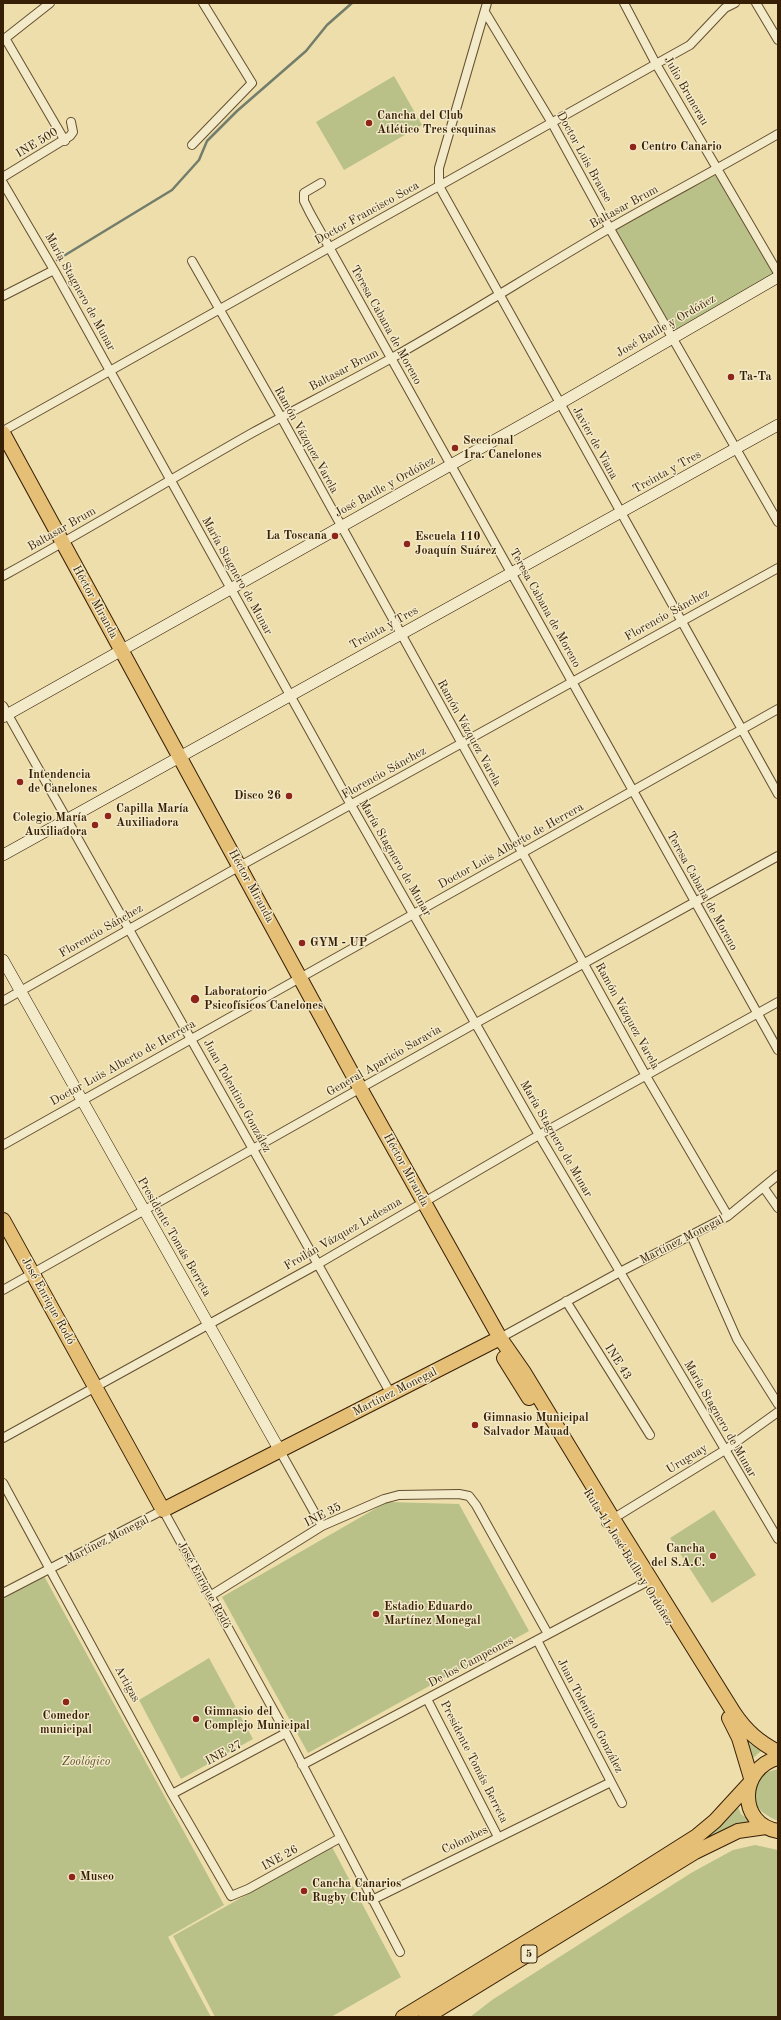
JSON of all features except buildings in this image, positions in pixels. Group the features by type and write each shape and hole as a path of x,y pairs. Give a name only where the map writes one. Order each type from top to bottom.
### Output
{"highway":[{"name":"Héctor Miranda","path":"3,432 497,1339"},
{"name":"José Enrique Rodó","path":"3,1220 163,1510"},
{"name":"Martínez Monegal","path":"163,1510 497,1339"},
{"name":"Ruta 11 José Batlle y Ordóñez","path":"497,1339 523,1371 610,1521 744,1727 765,1745 778,1752"},
{"name":"Ruta 11 José Batlle y Ordóñez","path":"648,1581 734,1726 739,1738 750,1781 748,1796 750,1808 756,1818 772,1829"},
{"path":"750,1781 763,1764 778,1758"},
{"name":"5","path":"403,2017 603,1896 691,1840 715,1821 750,1781"},
{"name":"5","path":"426,2017 695,1852 738,1831 772,1829"}],"street":[{"path":"50,3 4,39 65,141"},
{"path":"192,145 252,83 203,3"},
{"path":"439,186 438,168 487,3"},
{"name":"Julio Brunerau","path":"624,3 656,64 778,273"},
{"name":"Doctor Francisco Soca","path":"3,432 690,45 725,8 735,3"},
{"path":"756,3 778,40"},
{"name":"Doctor Luis Brause","path":"485,12 552,123 610,229 778,522"},
{"name":"INE 500","path":"3,177 65,141 73,132 71,122"},
{"name":"Baltasar Brum","path":"3,576 281,417 390,358 500,295 610,229 717,170 778,134"},
{"name":"María Stagnero de Munar","path":"3,183 54,270 351,805 539,1135 778,1539"},
{"name":"Teresa Cabana de Moreno","path":"321,183 304,193 304,201 390,358 512,572 778,1050"},
{"name":"Javier de Viana","path":"439,186 559,404 778,794"},
{"name":"Ramón Vázquez Varela","path":"192,261 281,417 340,527 646,1076 728,1216"},
{"path":"3,296 54,270"},
{"name":"José Batlle y Ordóñez","path":"5,712 122,651 559,404 778,276"},
{"name":"Treinta y Tres","path":"3,855 778,425"},
{"name":"Florencio Sánchez","path":"3,1001 240,866 778,568"},
{"name":"Doctor Luis Alberto de Herrera","path":"3,1145 190,1038 414,915 778,709"},
{"name":"Juan Tolentino González","path":"5,712 391,1394"},
{"name":"General Aparicio Saravia","path":"3,1290 144,1212 360,1088 583,963 778,856"},
{"name":"Presidente Tomás Berreta","path":"3,960 322,1526"},
{"name":"Froilán Vázquez Ledesma","path":"3,1438 96,1388 208,1324 318,1264 539,1135 778,1002"},
{"name":"Martínez Monegal","path":"497,1339 620,1272 728,1216 778,1175"},
{"path":"764,1188 778,1208"},
{"path":"691,1235 737,1339 778,1404"},
{"name":"INE 43","path":"566,1301 650,1435"},
{"name":"Uruguay","path":"610,1521 725,1450 778,1412"},
{"name":"Artigas","path":"3,1483 172,1794 232,1896"},
{"name":"INE 35","path":"210,1596 322,1526 399,1495 459,1494 469,1496 476,1505 548,1634"},
{"name":"Martínez Monegal","path":"3,1593 163,1510"},
{"name":"José Enrique Rodó","path":"163,1510 286,1733 400,1952"},
{"name":"De los Campeones","path":"302,1765 648,1581"},
{"name":"Juan Tolentino González","path":"537,1640 622,1803"},
{"name":"Presidente Tomás Berreta","path":"427,1699 498,1837"},
{"name":"INE 27","path":"172,1794 286,1733"},
{"name":"Colombes","path":"372,1900 611,1782"},
{"name":"INE 26","path":"232,1896 248,1889 340,1838"}],"green space":[{"name":"Cancha del Club Atlético Tres esquinas","path":"394,76 422,125 344,170 316,122"},
{"path":"717,173 774,274 673,332 615,231"},
{"name":"Estadio Eduardo Martínez Monegal","path":"387,1502 459,1504 529,1631 308,1753 222,1597"},
{"name":"Cancha del S.A.C.","path":"714,1510 756,1575 712,1603 670,1538"},
{"name":"Zoológico","path":"44,1576 224,1905 168,1937 211,2017 3,2017 3,1597"},
{"name":"Gimnasio del Complejo Municipal","path":"209,1658 253,1739 181,1779 139,1700"},
{"path":"745,1736 750,1744 761,1751 752,1759"},
{"path":"778,1769 778,1821 765,1814 758,1807 754,1797 753,1783 764,1773"},
{"path":"738,1807 741,1814 750,1821 706,1839 667,1861 716,1827"},
{"path":"755,1845 778,1850 778,2017 470,2017 492,2000 691,1873 733,1850"},
{"name":"Cancha Canarios Rugby Club","path":"332,1847 401,1977 331,2017 215,2017 173,1936"}],"waterway":[{"path":"57,260 172,190 199,160 207,141 237,111 306,51 327,25 352,3"}],"place":[{"name":"Cancha del Club Atlético Tres esquinas","path":"369,123"},
{"name":"Centro Canario","path":"633,147"},
{"name":"Ta-Ta","path":"731,377"},
{"name":"Seccional 1ra. Canelones","path":"455,448"},
{"name":"La Toscana","path":"335,536"},
{"name":"Escuela 110 Joaquín Suárez","path":"407,544"},
{"name":"Intendencia de Canelones","path":"20,782"},
{"name":"Disco 26","path":"289,796"},
{"name":"Capilla María Auxiliadora","path":"108,816"},
{"name":"Colegio María Auxiliadora","path":"95,825"},
{"name":"GYM - UP","path":"302,943"},
{"name":"Laboratorio Psicofísicos Canelones","path":"195,999"},
{"name":"Gimnasio Municipal Salvador Mauad","path":"475,1425"},
{"name":"Cancha del S.A.C.","path":"713,1556"},
{"name":"Estadio Eduardo Martínez Monegal","path":"376,1614"},
{"name":"Comedor municipal","path":"66,1702"},
{"name":"Gimnasio del Complejo Municipal","path":"196,1719"},
{"name":"Museo","path":"72,1877"},
{"name":"Cancha Canarios Rugby Club","path":"304,1891"}]}
